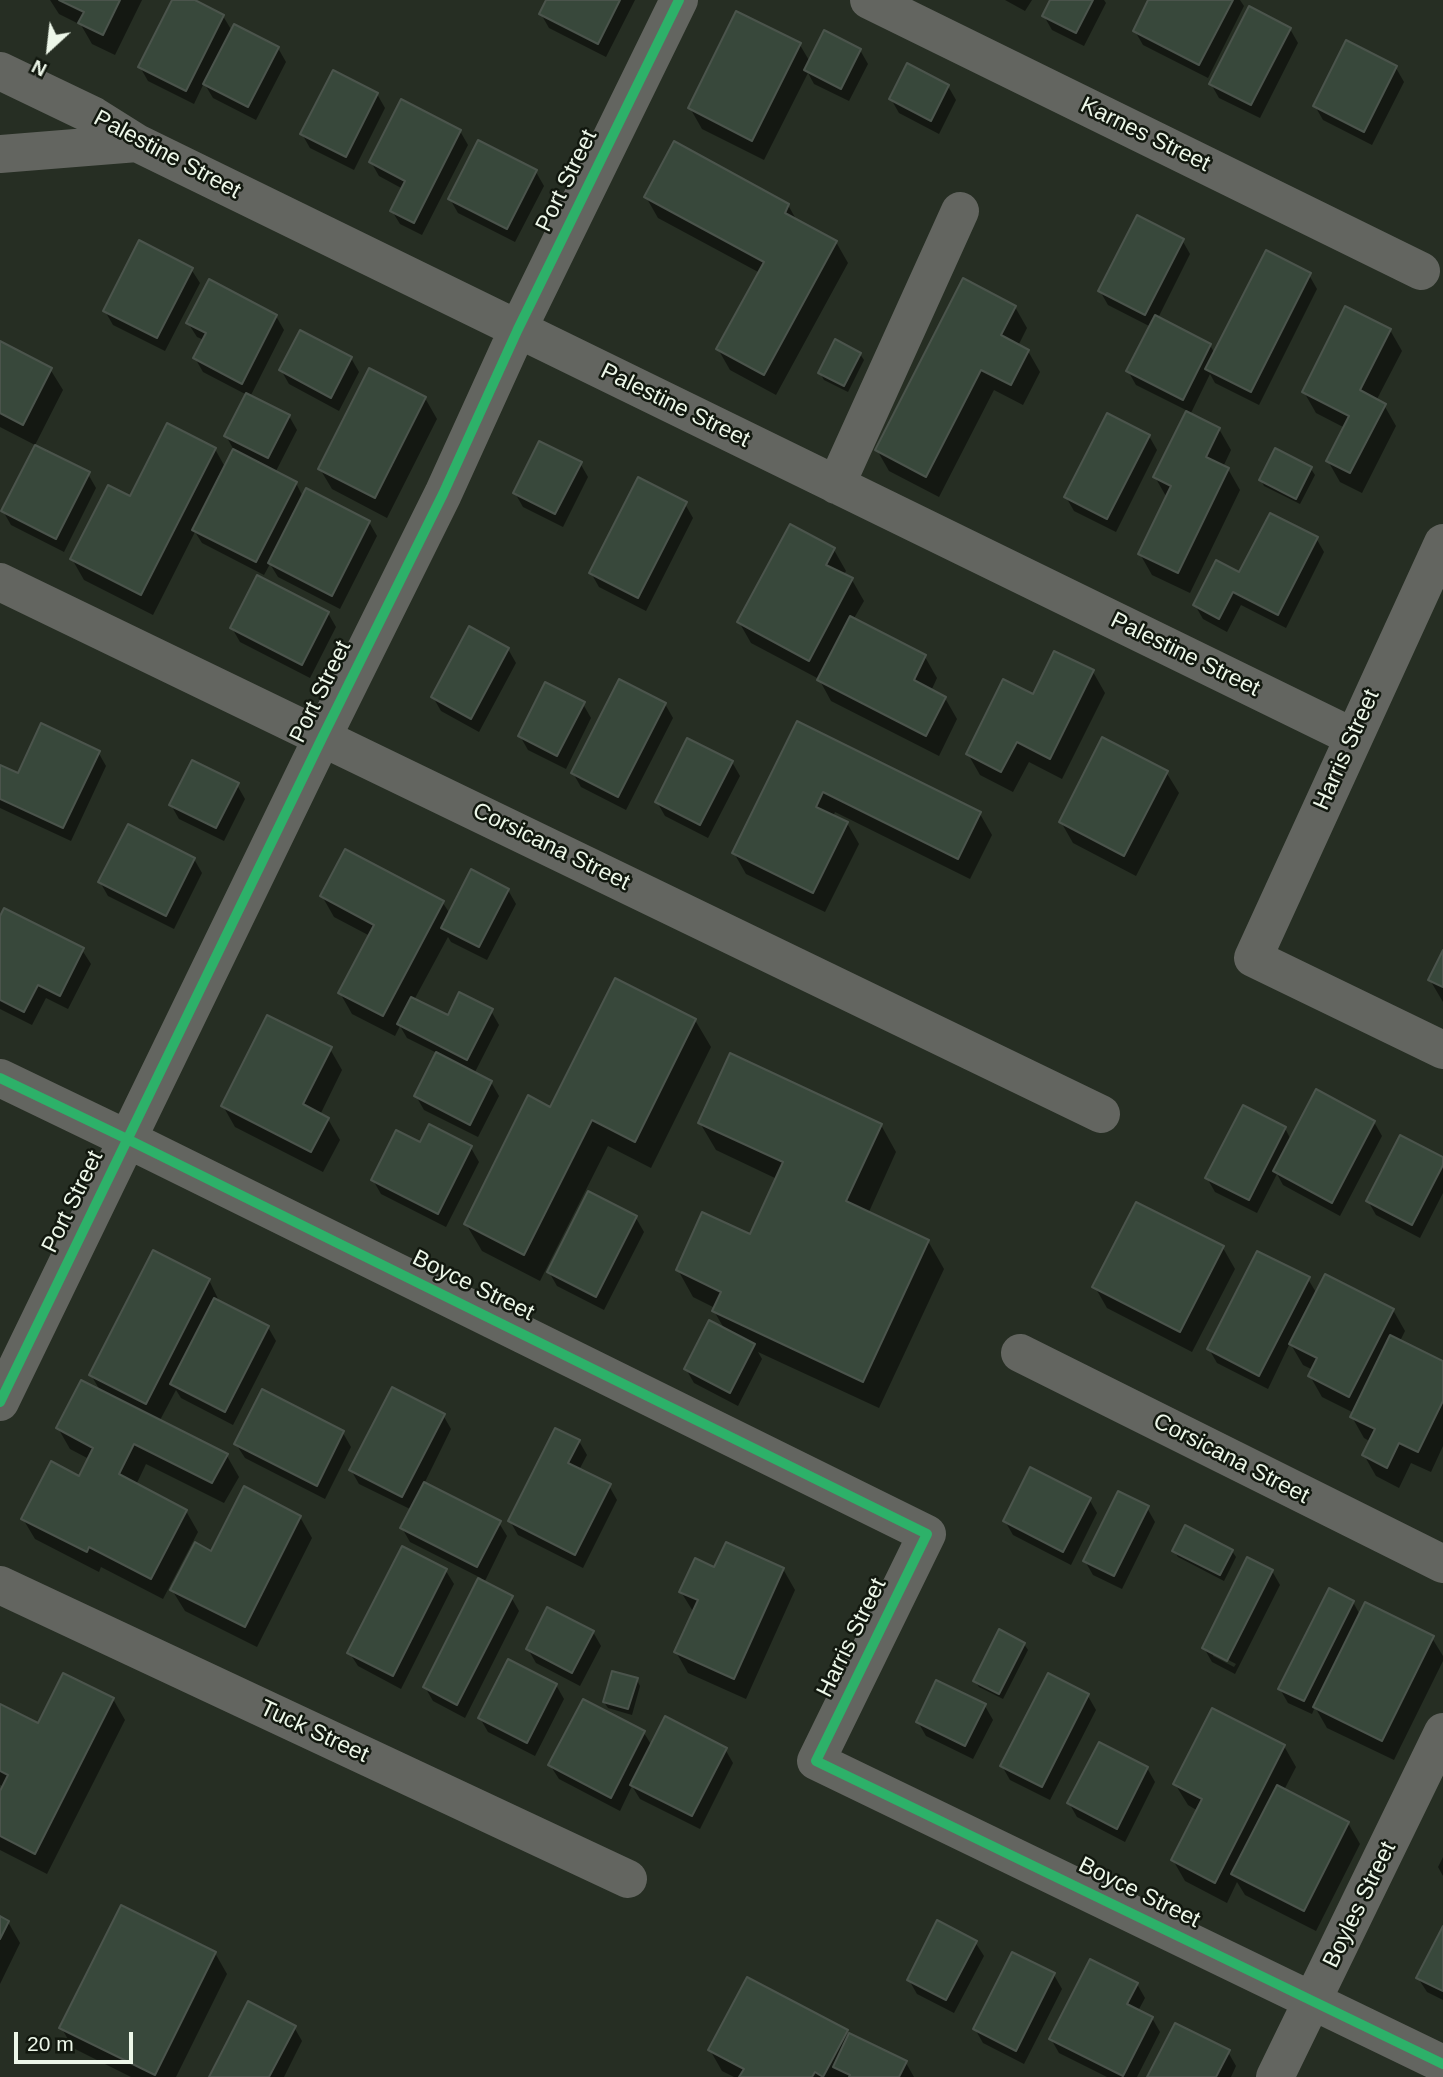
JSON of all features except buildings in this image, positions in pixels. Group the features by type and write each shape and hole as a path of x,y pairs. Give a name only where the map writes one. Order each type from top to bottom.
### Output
{"street":[{"name":"Port Street","path":"0,1402 443,494 518,330 679,0"},
{"name":"Karnes Street","path":"869,0 1421,271"},
{"name":"Palestine Street","path":"0,71 94,116 137,143 1353,737"},
{"path":"0,154 137,143"},
{"path":"836,485 960,211"},
{"name":"Harris Street","path":"1443,543 1254,958 1443,1049"},
{"name":"Corsicana Street","path":"0,582 1101,1114"},
{"name":"Boyce Street","path":"0,1079 927,1534"},
{"name":"Corsicana Street","path":"1020,1353 1443,1564"},
{"name":"Harris Street","path":"816,1761 927,1534"},
{"name":"Tuck Street","path":"0,1585 628,1879"},
{"name":"Boyles Street","path":"1275,2077 1443,1732"},
{"name":"Boyce Street","path":"816,1761 1443,2063"}],"cycle path":[{"path":"0,1402 443,494 518,329 679,0"},
{"path":"0,1078 927,1534 816,1761 1443,2064"}]}
